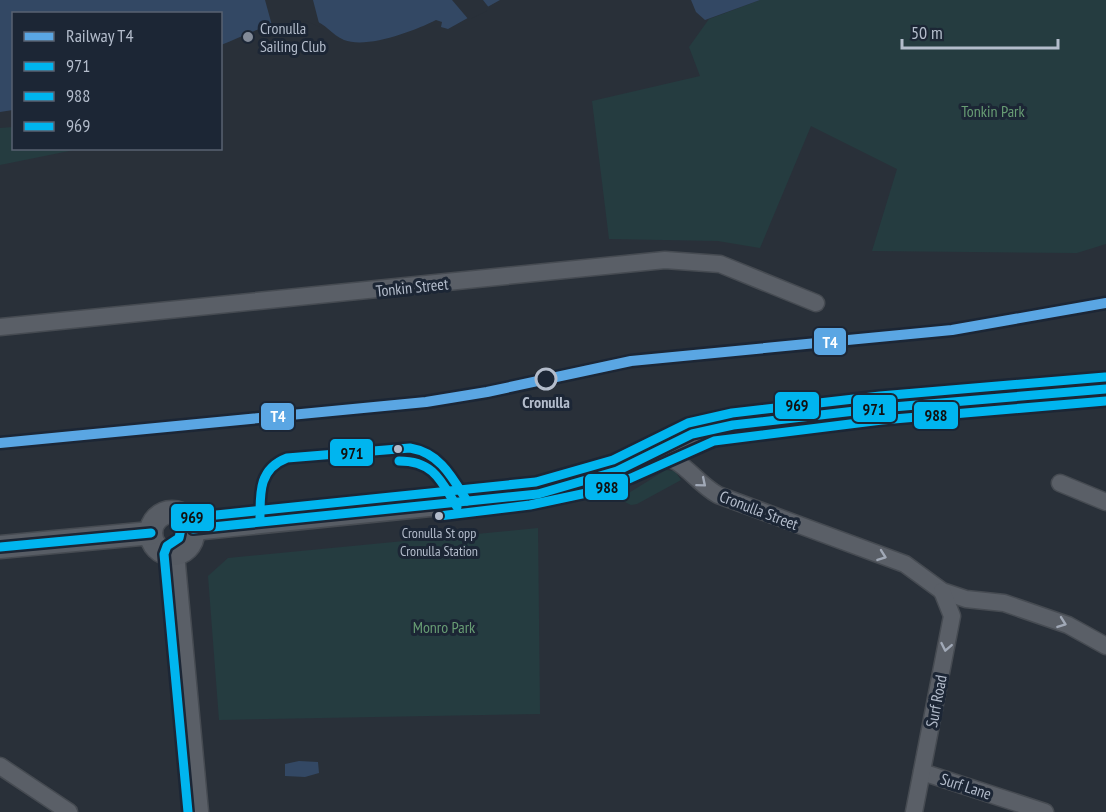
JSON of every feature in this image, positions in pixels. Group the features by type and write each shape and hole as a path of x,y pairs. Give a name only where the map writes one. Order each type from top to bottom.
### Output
{"street":[{"name":"Tonkin Street","path":"0,327 665,260 697,260 720,264 816,303"},
{"path":"193,529 538,494 617,471 693,435 733,425 881,408 1106,388"},
{"name":"Cronulla Street","path":"654,453 680,462 700,484 718,495 905,564 942,591 966,599 1004,603 1068,625 1106,646"},
{"path":"1060,483 1106,502"},
{"path":"166,512 180,513 186,517 193,529 188,548 176,554 159,549 151,533 155,520 166,512"},
{"path":"0,547 151,533"},
{"path":"176,554 200,812"},
{"name":"Surf Road","path":"914,812 952,616 942,591"},
{"path":"0,766 69,812"},
{"name":"Surf Lane","path":"922,772 1045,812"}],"green space":[{"name":"Tonkin Park","path":"760,0 1106,0 1106,244 1077,253 872,251 897,169 811,126 760,248 718,241 609,239 592,101 700,76 689,47 709,19"},
{"path":"12,127 12,150 74,150 0,165 0,128"},
{"path":"666,470 675,471 681,480 637,504 631,505 619,499"},
{"name":"Monro Park","path":"538,528 540,714 219,720 208,576 228,558"}],"water":[{"path":"0,0 500,0 448,29 441,27 442,22 436,20 403,34 365,42 344,40 313,20 301,19 265,26 222,45 222,12 12,12 12,110 0,112"},
{"path":"691,0 760,0 705,20 696,12"},
{"path":"299,761 318,762 319,773 305,777 285,776 285,764"}],"pier":[{"path":"265,0 313,0 320,27 306,21 273,29"},
{"path":"452,0 483,0 490,9 469,20"}],"rail line":[{"name":"T4","path":"0,443 426,402 487,392 631,361 952,330 1106,303"}],"transit line":[{"name":"969","path":"188,812 164,554 167,546 179,538 182,524 187,518 536,482 613,460 688,423 732,413 880,396 1105,377"},
{"name":"971","path":"193,529 538,494 617,471 692,434 733,425 881,408 1106,389"},
{"name":"988","path":"439,516 530,505 596,491 714,441 882,420 1106,401"},
{"name":"971","path":"260,521 261,492 266,476 271,469 287,458 410,448 429,455 444,467 467,501"},
{"name":"988","path":"399,461 411,462 429,469 441,481 457,507"},
{"name":"971","path":"0,547 151,533"}],"place":[{"name":"Cronulla Sailing Club","path":"248,37"},
{"name":"Cronulla","path":"546,379"},
{"name":"Cronulla St opp Cronulla Station","path":"439,516"}]}
